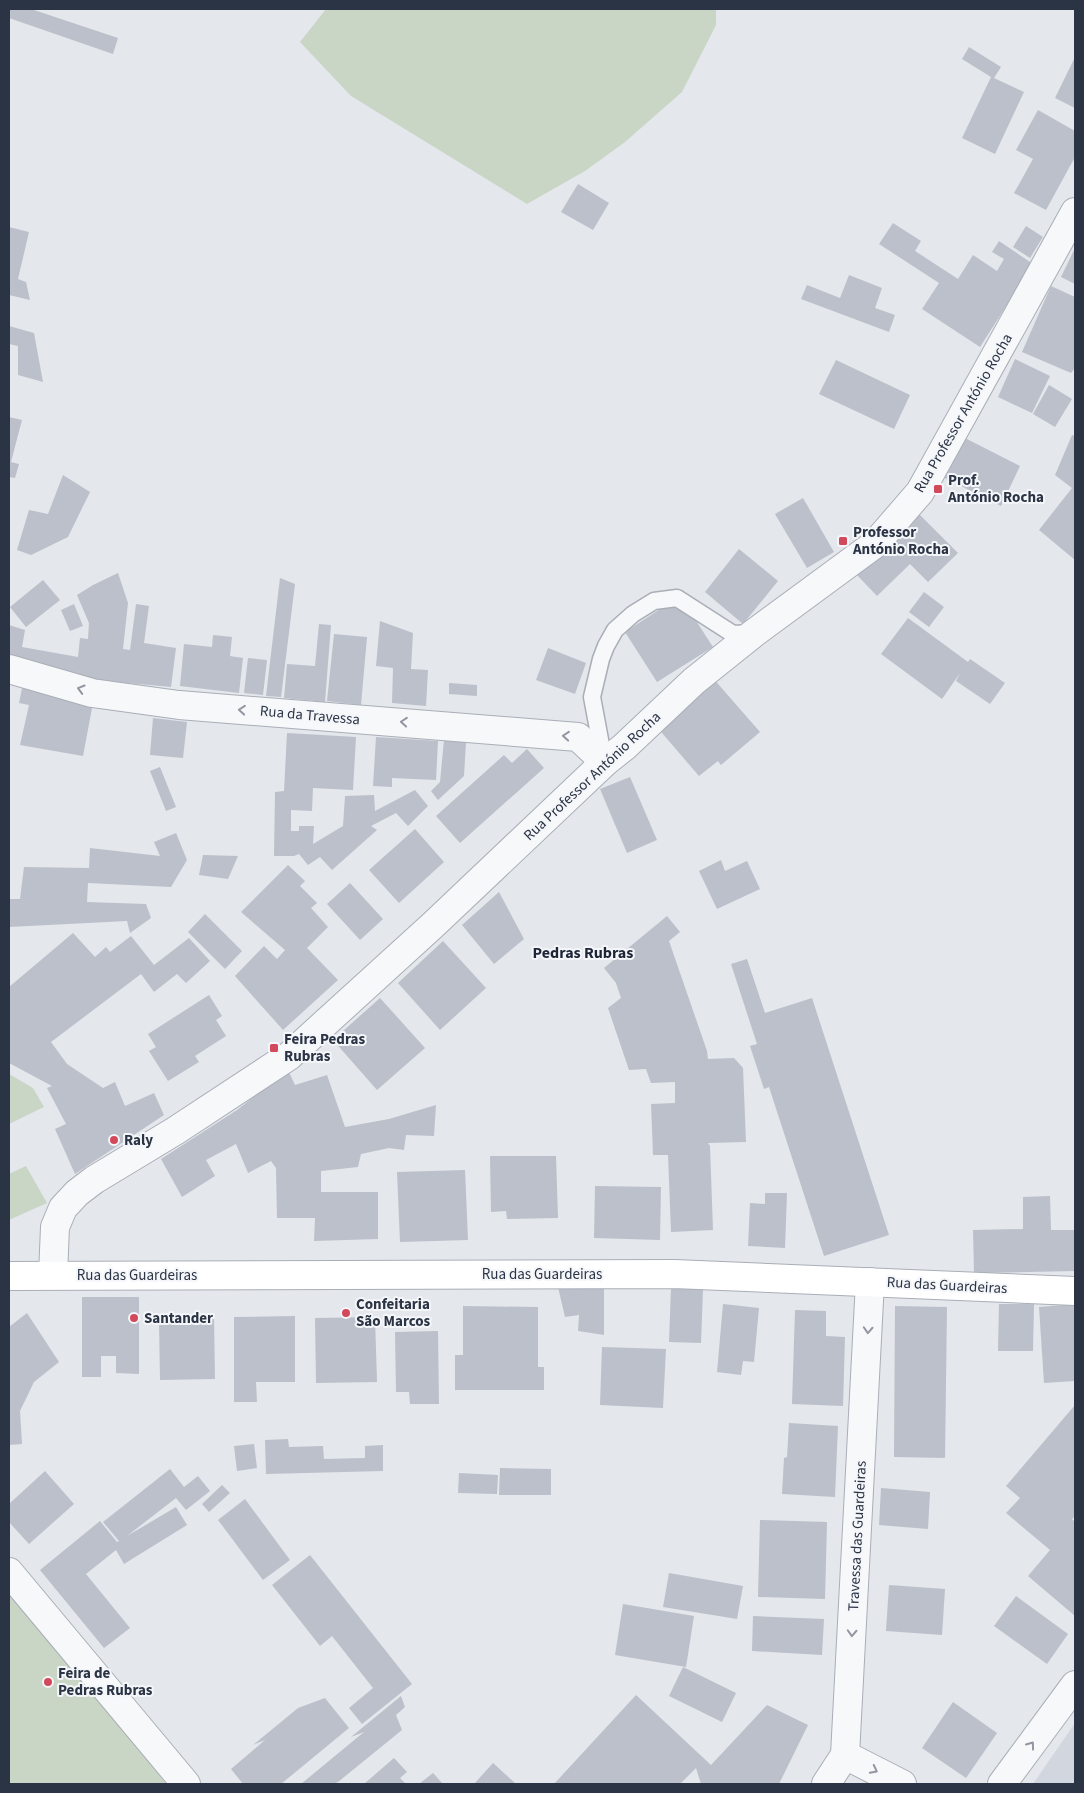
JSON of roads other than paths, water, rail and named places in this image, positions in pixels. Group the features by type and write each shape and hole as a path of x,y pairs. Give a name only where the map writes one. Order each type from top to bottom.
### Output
{"main road":[{"name":"Rua das Guardeiras","path":"9,1276 53,1274 674,1274 1075,1291"}],"street":[{"name":"Rua Professor António Rocha","path":"53,1274 55,1227 63,1208 77,1193 94,1180 175,1131 289,1056 694,681 754,633 875,544 920,492 1075,212"},
{"name":"Rua da Travessa","path":"9,669 92,693 179,705 578,737 605,762"},
{"name":"Travessa das Guardeiras","path":"845,1755 870,1282"},
{"path":"9,1572 186,1784"},
{"path":"1002,1784 1075,1685"},
{"path":"826,1784 845,1755 902,1784"}],"lane":[{"path":"605,762 592,697 601,659 615,630 633,614 654,601 677,598 733,634 754,633"}],"place":[{"name":"Prof. António Rocha","path":"938,489"},
{"name":"Professor António Rocha","path":"843,541"},
{"name":"Feira Pedras Rubras","path":"274,1048"},
{"name":"Raly","path":"114,1140"},
{"name":"Confeitaria São Marcos","path":"346,1313"},
{"name":"Santander","path":"134,1318"},
{"name":"Feira de Pedras Rubras","path":"48,1682"}],"district":[{"name":"Pedras Rubras","path":"583,952"}]}
